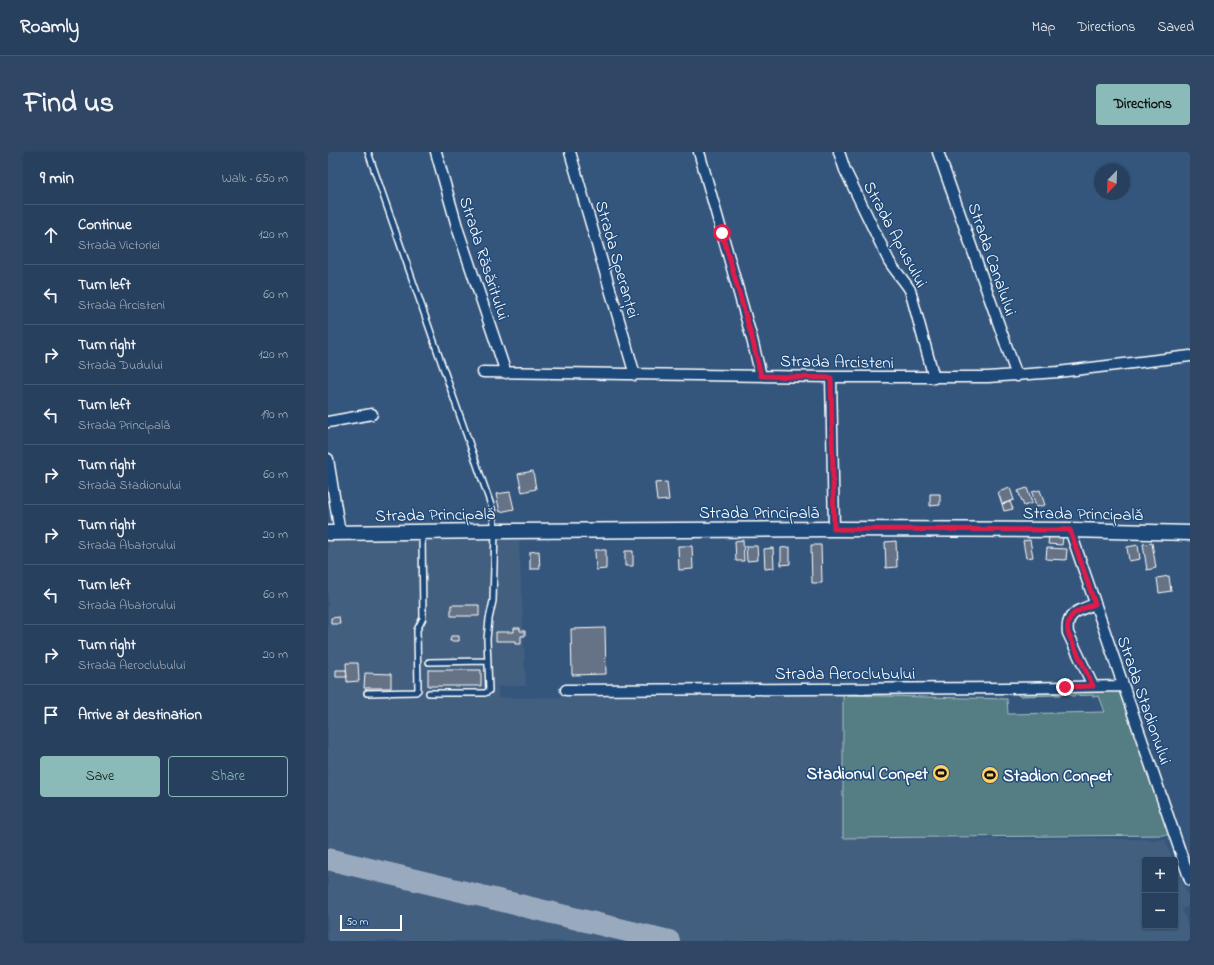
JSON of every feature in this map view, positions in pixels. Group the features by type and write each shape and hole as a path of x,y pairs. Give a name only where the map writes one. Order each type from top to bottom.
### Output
{"main road":[{"name":"Strada Principală","path":"334,533 834,529 1070,530 1190,533"}],"street":[{"name":"Strada Răsăritului","path":"436,152 458,230 506,373"},
{"name":"Strada Speranței","path":"570,152 635,375"},
{"path":"699,152 752,338 761,376"},
{"name":"Strada Apusului","path":"839,152 889,261 910,290 934,378"},
{"name":"Strada Canalului","path":"938,152 1017,376"},
{"name":"Strada Arcisteni","path":"483,372 831,378 934,378 1017,376 1080,370 1190,356"},
{"path":"831,378 834,529"},
{"path":"328,422 372,414"},
{"path":"328,459 334,533"},
{"name":"Strada Stadionului","path":"1070,530 1190,880"},
{"path":"1093,686 1068,633 1067,626 1073,615 1078,611 1095,604"},
{"name":"Strada Aeroclubului","path":"566,690 996,689 1123,686"}],"lane":[{"path":"368,152 492,508 496,531 493,601 488,626 488,692 430,693"},
{"path":"367,693 416,692 418,690 417,630 423,618 422,532"},
{"path":"429,662 487,661"}],"shaded area":[{"path":"519,540 526,686 498,686 498,698 843,695 843,838 1092,838 1165,840 1172,857 1142,857 1142,929 1178,929 1178,871 1190,901 1190,905 1182,909 1190,933 1190,941 328,941 328,541"}],"green space":[{"name":"Stadion Conpet","path":"1109,685 1123,692 1173,834 843,838 843,695 1007,699 1008,714 1105,712 1099,696 1071,696 1069,690"},
{"path":"1018,691 1060,691 1060,695 1019,696 1017,694"}],"building":[{"path":"533,471 536,489 522,492 518,474"},
{"path":"667,482 669,500 657,501 655,483"},
{"path":"1010,488 1014,500 1002,504 998,492"},
{"path":"1027,488 1032,503 1024,506 1018,491"},
{"path":"1040,490 1045,505 1036,507 1032,492"},
{"path":"510,492 514,509 500,512 496,494"},
{"path":"930,494 940,494 940,505 930,506"},
{"path":"1010,502 1013,509 1004,511 1002,504"},
{"path":"1049,536 1063,537 1062,545 1048,544"},
{"path":"743,540 744,561 736,561 735,541"},
{"path":"1030,540 1033,557 1026,558 1023,541"},
{"path":"896,541 897,567 886,568 885,542"},
{"path":"1152,543 1156,568 1147,570 1143,544"},
{"path":"811,545 821,545 822,583 812,583"},
{"path":"1138,545 1140,559 1129,561 1127,547"},
{"path":"678,546 692,546 693,569 679,570"},
{"path":"746,546 757,546 758,560 747,561"},
{"path":"790,547 790,564 781,565 781,548"},
{"path":"773,548 774,568 765,569 764,549"},
{"path":"1047,548 1067,549 1066,560 1046,559"},
{"path":"595,550 606,550 606,569 596,570"},
{"path":"539,551 540,569 530,569 530,552"},
{"path":"625,551 633,551 633,566 625,566"},
{"path":"1169,576 1171,591 1159,593 1157,578"},
{"path":"451,605 479,605 479,616 451,616"},
{"path":"339,617 340,624 331,624 331,618"},
{"path":"514,628 520,628 520,631 525,631 525,636 521,636 521,644 515,644 515,641 496,641 496,632 514,632"},
{"path":"605,628 606,674 572,675 571,629"},
{"path":"451,636 459,636 459,641 450,641"},
{"path":"346,663 358,663 359,681 347,682"},
{"path":"336,670 346,670 347,677 336,677"},
{"path":"428,670 481,670 481,686 428,686"},
{"path":"365,673 391,674 391,688 364,688"}],"taxiway":[{"path":"328,859 669,941"}],"place":[{"name":"Stadionul Conpet","path":"941,773"},
{"name":"Stadion Conpet","path":"990,775"}],"route":[{"path":"722,233 752,338 761,376 831,378 834,529 1070,530 1095,604 1078,611 1073,615 1067,626 1068,633 1093,686 1065,687"}]}
